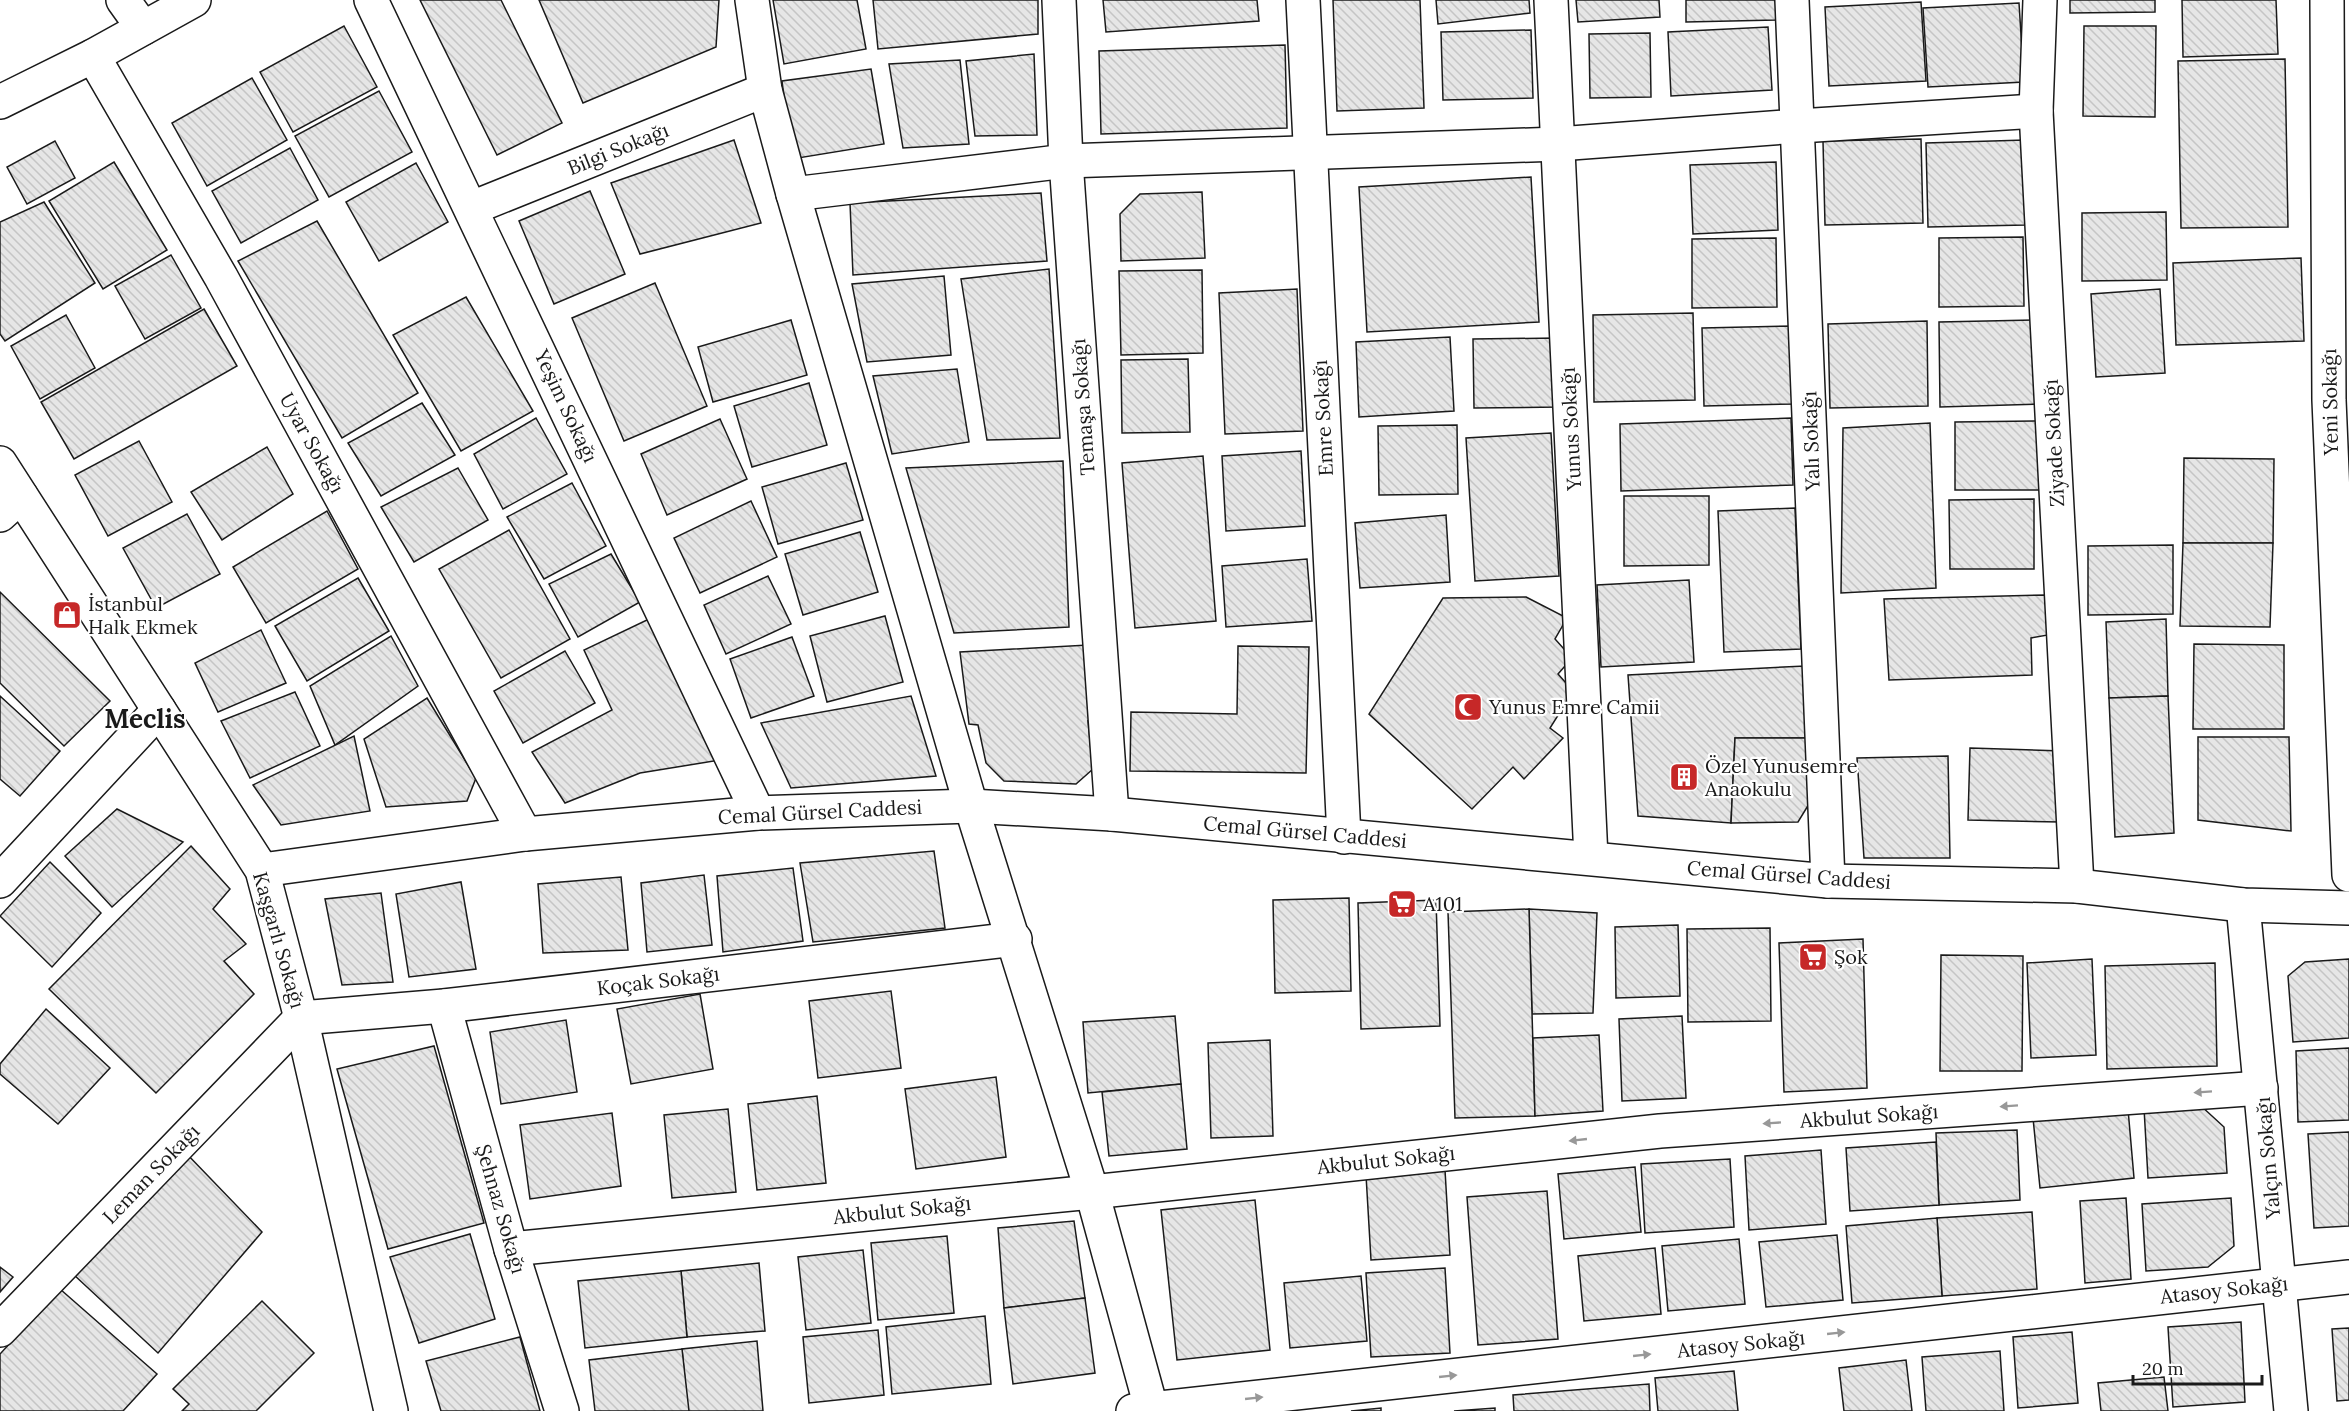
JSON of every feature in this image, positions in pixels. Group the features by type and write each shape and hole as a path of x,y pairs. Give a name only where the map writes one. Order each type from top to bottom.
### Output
{"street":[{"path":"123,0 143,28"},
{"path":"0,102 93,56 194,0"},
{"name":"Yeşim Sokağı","path":"371,0 758,813"},
{"path":"752,0 765,90 792,194 971,806 1015,939 1092,1192 1146,1410"},
{"name":"Temaşa Sokağı","path":"1059,0 1065,161 1112,814"},
{"name":"Emre Sokağı","path":"1303,0 1344,837"},
{"name":"Yunus Sokağı","path":"1551,0 1592,858"},
{"name":"Yalı Sokağı","path":"1792,0 1799,126 1828,881"},
{"name":"Ziyade Sokağı","path":"2040,0 2036,111 2077,886"},
{"name":"Yeni Sokağı","path":"2327,0 2339,400 2349,875"},
{"name":"Uyar Sokağı","path":"93,56 221,277 525,834"},
{"name":"Bilgi Sokağı","path":"472,208 765,90"},
{"path":"792,194 1065,161 1558,144 2036,111"},
{"name":"Kaşgarlı Sokağı","path":"0,463 10,506 159,710 262,870 301,1018 391,1411"},
{"path":"0,882 159,710"},
{"name":"Cemal Gürsel Caddesi","path":"262,870 525,834 758,813 971,806 1112,814 1828,881 2077,886 2243,905 2349,908"},
{"name":"Yalçın Sokağı","path":"2243,905 2291,1411"},
{"name":"Koçak Sokağı","path":"301,1018 444,1006 1015,939"},
{"name":"Şehnaz Sokağı","path":"444,1006 511,1249 562,1411"},
{"name":"Leman Sokağı","path":"0,1330 301,1018"},
{"name":"Akbulut Sokağı","path":"511,1249 1092,1192 1660,1131 2261,1088"},
{"name":"Atasoy Sokağı","path":"1146,1410 2349,1277"}],"building":[{"path":"420,0 501,0 562,123 497,155"},
{"path":"539,0 719,0 716,47 583,103"},
{"path":"773,0 857,0 866,49 784,64"},
{"path":"873,0 1038,0 1038,34 878,49"},
{"path":"1103,0 1257,0 1259,21 1106,32"},
{"path":"1333,0 1420,0 1424,108 1337,111"},
{"path":"1436,0 1529,0 1530,13 1438,24"},
{"path":"1576,0 1659,0 1660,17 1578,22"},
{"path":"1686,0 1776,0 1776,20 1686,22"},
{"path":"2070,0 2155,0 2155,12 2070,13"},
{"path":"2182,0 2276,0 2278,54 2183,57"},
{"path":"1921,2 1926,81 1829,86 1825,7"},
{"path":"2019,3 2024,82 1928,87 1923,8"},
{"path":"344,26 377,87 293,132 260,72"},
{"path":"2084,26 2156,26 2155,117 2083,116"},
{"path":"1768,27 1772,90 1671,96 1668,32"},
{"path":"1531,30 1533,98 1443,100 1441,32"},
{"path":"1650,33 1651,97 1590,98 1589,34"},
{"path":"1285,45 1287,128 1101,134 1099,51"},
{"path":"1034,54 1037,135 975,136 966,61"},
{"path":"2285,59 2288,227 2181,228 2178,61"},
{"path":"960,60 969,144 903,148 889,64"},
{"path":"871,69 884,144 792,159 782,81"},
{"path":"252,78 287,140 207,186 172,123"},
{"path":"379,91 412,152 329,197 295,136"},
{"path":"1921,139 1923,223 1825,225 1823,141"},
{"path":"734,140 761,223 640,254 611,183"},
{"path":"2025,140 2026,225 1928,227 1926,143"},
{"path":"55,141 75,178 27,204 7,167"},
{"path":"290,148 318,200 241,243 212,191"},
{"path":"114,162 167,250 103,289 49,201"},
{"path":"1776,162 1778,230 1693,234 1690,165"},
{"path":"416,163 448,222 379,261 346,202"},
{"path":"1531,177 1539,322 1367,332 1359,187"},
{"path":"590,191 625,274 554,304 519,221"},
{"path":"1202,192 1205,258 1121,261 1120,214 1140,194"},
{"path":"1041,193 1047,261 853,275 850,203"},
{"path":"44,202 95,283 5,341 0,334 0,222"},
{"path":"2166,212 2167,280 2082,281 2082,213"},
{"path":"317,221 418,393 342,438 238,261"},
{"path":"2023,237 2024,306 1939,307 1939,238"},
{"path":"1776,238 1777,307 1692,308 1692,239"},
{"path":"171,255 201,308 145,339 115,286"},
{"path":"2301,258 2304,341 2176,345 2173,263"},
{"path":"1049,269 1060,438 987,440 961,279"},
{"path":"1202,270 1203,353 1121,355 1119,271"},
{"path":"944,276 951,355 867,362 852,284"},
{"path":"655,283 707,406 624,441 572,318"},
{"path":"1297,289 1303,431 1225,434 1219,293"},
{"path":"2160,289 2165,373 2096,377 2091,294"},
{"path":"466,297 533,411 461,451 393,335"},
{"path":"204,309 237,366 74,459 41,402"},
{"path":"1693,313 1695,400 1594,402 1593,315"},
{"path":"66,315 95,368 40,399 11,346"},
{"path":"791,320 807,375 713,402 698,347"},
{"path":"2037,320 2039,404 1940,407 1939,322"},
{"path":"1927,321 1928,406 1830,408 1828,324"},
{"path":"1794,326 1795,404 1704,406 1702,328"},
{"path":"1450,337 1454,411 1359,417 1356,342"},
{"path":"1557,338 1558,407 1474,408 1473,339"},
{"path":"1188,359 1190,432 1122,433 1121,360"},
{"path":"957,369 969,442 892,454 873,376"},
{"path":"809,383 827,445 752,467 734,406"},
{"path":"422,403 455,455 381,496 348,443"},
{"path":"536,418 567,474 503,509 474,454"},
{"path":"1791,418 1793,485 1621,491 1620,424"},
{"path":"720,419 747,479 667,515 641,454"},
{"path":"2039,421 2040,490 1955,490 1955,422"},
{"path":"1930,423 1936,588 1841,593 1843,428"},
{"path":"1457,425 1458,494 1379,495 1378,426"},
{"path":"1551,433 1559,576 1475,581 1466,438"},
{"path":"139,441 172,502 108,536 75,475"},
{"path":"267,447 293,494 222,540 191,492"},
{"path":"1301,451 1305,526 1226,531 1222,456"},
{"path":"1203,456 1216,621 1135,628 1122,463"},
{"path":"2184,458 2274,459 2273,543 2183,543"},
{"path":"1063,461 1069,627 954,633 906,468"},
{"path":"846,463 863,520 778,544 762,487"},
{"path":"458,468 488,520 414,562 381,507"},
{"path":"572,483 606,546 544,579 507,517"},
{"path":"1624,496 1709,496 1709,565 1624,566"},
{"path":"2034,499 2034,569 1950,569 1949,500"},
{"path":"751,501 777,557 700,593 674,538"},
{"path":"1795,508 1801,649 1724,652 1718,511"},
{"path":"327,511 358,569 266,623 233,567"},
{"path":"187,514 220,574 156,608 123,548"},
{"path":"1446,515 1450,582 1360,588 1355,523"},
{"path":"509,530 570,639 501,678 439,569"},
{"path":"860,532 878,592 803,615 785,554"},
{"path":"2183,543 2273,543 2270,627 2180,626"},
{"path":"2173,545 2173,614 2088,615 2088,546"},
{"path":"611,554 640,602 578,637 549,584"},
{"path":"1307,559 1312,621 1226,627 1222,566"},
{"path":"768,576 791,624 726,654 704,605"},
{"path":"358,578 389,631 307,681 275,626"},
{"path":"1689,580 1694,662 1601,667 1597,585"},
{"path":"0,592 110,701 64,746 0,683"},
{"path":"2046,595 2048,635 2031,638 2032,675 1889,680 1884,599"},
{"name":"Yunus Emre Camii","path":"1526,597 1567,618 1555,639 1572,658 1558,674 1566,683 1567,701 1550,728 1563,738 1524,779 1513,767 1472,809 1369,714 1443,598"},
{"path":"885,616 903,682 827,702 810,636"},
{"path":"649,619 720,760 640,773 565,803 532,752 612,710 584,650"},
{"path":"2166,619 2168,696 2109,698 2106,622"},
{"path":"261,630 286,683 218,712 195,663"},
{"path":"391,636 418,686 335,745 310,686"},
{"path":"792,637 814,696 751,718 730,659"},
{"path":"2194,644 2284,645 2284,729 2193,729"},
{"path":"1088,645 1098,725 1088,721 1093,769 1076,784 1004,781 986,763 978,725 969,724 960,652"},
{"path":"1238,646 1309,647 1306,773 1130,771 1131,712 1237,714"},
{"path":"565,651 595,703 523,743 494,691"},
{"name":"Özel Yunusemre Anaokulu","path":"1805,666 1807,738 1735,738 1731,823 1638,816 1628,675"},
{"path":"295,692 320,746 250,778 221,721"},
{"path":"0,696 60,751 20,796 0,779"},
{"path":"911,696 936,776 791,788 761,723"},
{"path":"2168,696 2174,833 2115,837 2109,698"},
{"path":"427,698 476,778 467,801 386,807 364,739"},
{"path":"354,736 370,811 281,825 253,785"},
{"path":"2198,737 2289,737 2291,831 2198,820"},
{"path":"1735,738 1807,738 1809,804 1798,822 1731,823"},
{"path":"1970,748 2062,751 2060,822 1968,820"},
{"path":"1948,756 1950,858 1864,858 1857,758"},
{"path":"117,809 183,842 112,907 65,856"},
{"path":"191,846 230,889 213,909 246,944 224,961 254,994 156,1093 49,989"},
{"path":"934,851 945,928 813,942 800,863"},
{"path":"50,862 101,913 52,967 0,916"},
{"path":"793,868 803,941 723,952 717,876"},
{"path":"704,875 712,945 647,952 641,883"},
{"path":"621,877 628,950 543,953 538,884"},
{"path":"461,882 476,969 409,977 396,894"},
{"path":"381,893 393,982 342,985 325,899"},
{"path":"1349,898 1351,991 1275,993 1273,900"},
{"path":"1436,900 1440,1026 1361,1029 1358,903"},
{"path":"1529,909 1597,913 1593,1013 1532,1014"},
{"path":"1529,909 1535,1116 1455,1118 1448,912"},
{"path":"1678,925 1680,996 1616,998 1615,927"},
{"path":"1770,928 1771,1021 1688,1022 1687,929"},
{"path":"1863,939 1867,1088 1784,1092 1779,943"},
{"path":"1941,955 2023,956 2022,1071 1940,1071"},
{"path":"2092,959 2096,1055 2031,1058 2027,963"},
{"path":"2349,959 2349,1038 2293,1042 2288,976 2305,962"},
{"path":"2215,963 2217,1066 2107,1069 2105,966"},
{"path":"891,991 901,1068 818,1078 809,1001"},
{"path":"700,994 713,1069 631,1084 617,1009"},
{"path":"46,1009 110,1068 58,1124 0,1074 0,1064"},
{"path":"1175,1016 1181,1084 1088,1093 1083,1022"},
{"path":"1682,1016 1686,1098 1622,1101 1619,1019"},
{"path":"566,1020 577,1092 501,1104 490,1032"},
{"path":"1599,1035 1603,1111 1535,1116 1533,1038"},
{"path":"1270,1040 1273,1136 1211,1138 1208,1043"},
{"path":"434,1046 484,1223 388,1249 337,1069"},
{"path":"2349,1048 2349,1120 2298,1122 2296,1051"},
{"path":"996,1077 1006,1157 916,1169 905,1089"},
{"path":"1181,1084 1187,1149 1109,1156 1102,1092"},
{"path":"817,1096 826,1183 757,1190 748,1104"},
{"path":"2200,1105 2224,1127 2227,1173 2148,1178 2144,1108"},
{"path":"728,1109 736,1192 672,1198 664,1115"},
{"path":"2128,1109 2134,1178 2040,1188 2033,1118"},
{"path":"612,1113 621,1186 530,1199 520,1125"},
{"path":"2017,1130 2020,1200 1939,1205 1936,1133"},
{"path":"2349,1132 2349,1226 2314,1228 2308,1134"},
{"path":"1936,1142 1939,1205 1850,1211 1846,1148"},
{"path":"1821,1150 1826,1224 1749,1230 1745,1156"},
{"path":"184,1151 262,1232 158,1353 73,1274"},
{"path":"1730,1159 1734,1227 1645,1233 1641,1164"},
{"path":"1635,1167 1641,1232 1564,1239 1558,1174"},
{"path":"1445,1170 1450,1255 1371,1260 1366,1175"},
{"path":"1547,1191 1558,1339 1478,1345 1467,1197"},
{"path":"2126,1198 2131,1279 2085,1283 2080,1201"},
{"path":"2231,1198 2234,1246 2208,1267 2146,1271 2142,1204"},
{"path":"1255,1200 1270,1350 1177,1360 1161,1210"},
{"path":"2032,1212 2037,1289 1942,1296 1937,1218"},
{"path":"1937,1218 1942,1296 1852,1303 1846,1226"},
{"path":"1074,1221 1085,1298 1004,1308 998,1228"},
{"path":"470,1234 495,1319 419,1343 390,1257"},
{"path":"1837,1235 1843,1300 1766,1307 1759,1242"},
{"path":"947,1236 954,1313 878,1320 871,1243"},
{"path":"1739,1239 1745,1304 1668,1311 1662,1246"},
{"path":"1655,1248 1661,1314 1584,1321 1578,1256"},
{"path":"863,1250 871,1323 806,1330 798,1257"},
{"path":"759,1263 765,1331 687,1337 681,1271"},
{"path":"0,1267 13,1277 0,1292"},
{"path":"1445,1268 1450,1353 1371,1357 1366,1273"},
{"path":"681,1271 687,1337 585,1348 578,1281"},
{"path":"1361,1276 1367,1341 1290,1348 1284,1283"},
{"path":"60,1289 157,1374 123,1411 0,1411 0,1354"},
{"path":"1085,1298 1095,1373 1013,1384 1004,1308"},
{"path":"262,1301 314,1353 256,1411 182,1411 189,1404 173,1389"},
{"path":"985,1316 991,1384 892,1394 886,1327"},
{"path":"2241,1322 2245,1402 2173,1407 2168,1327"},
{"path":"2349,1328 2349,1400 2337,1401 2332,1329"},
{"path":"878,1330 884,1395 809,1403 803,1337"},
{"path":"2072,1332 2078,1403 2018,1408 2013,1337"},
{"path":"520,1337 540,1411 441,1411 426,1361"},
{"path":"757,1341 763,1411 688,1411 682,1349"},
{"path":"682,1349 689,1411 595,1411 589,1360"},
{"path":"2000,1351 2004,1411 1926,1411 1922,1357"},
{"path":"1906,1360 1912,1411 1844,1411 1839,1368"},
{"path":"1734,1371 1738,1411 1658,1411 1655,1378"},
{"path":"2164,1377 2168,1411 2101,1411 2098,1383"},
{"path":"1649,1384 1650,1411 1514,1411 1513,1395"},
{"path":"1381,1408 1381,1411 1351,1411"},
{"path":"1495,1408 1495,1411 1454,1411"}],"place":[{"name":"İstanbul Halk Ekmek","path":"67,615"},
{"name":"Yunus Emre Camii","path":"1468,707"},
{"name":"Özel Yunusemre Anaokulu","path":"1684,777"},
{"name":"A101","path":"1402,904"},
{"name":"Şok","path":"1813,957"}],"district":[{"name":"Meclis","path":"145,719"}]}
